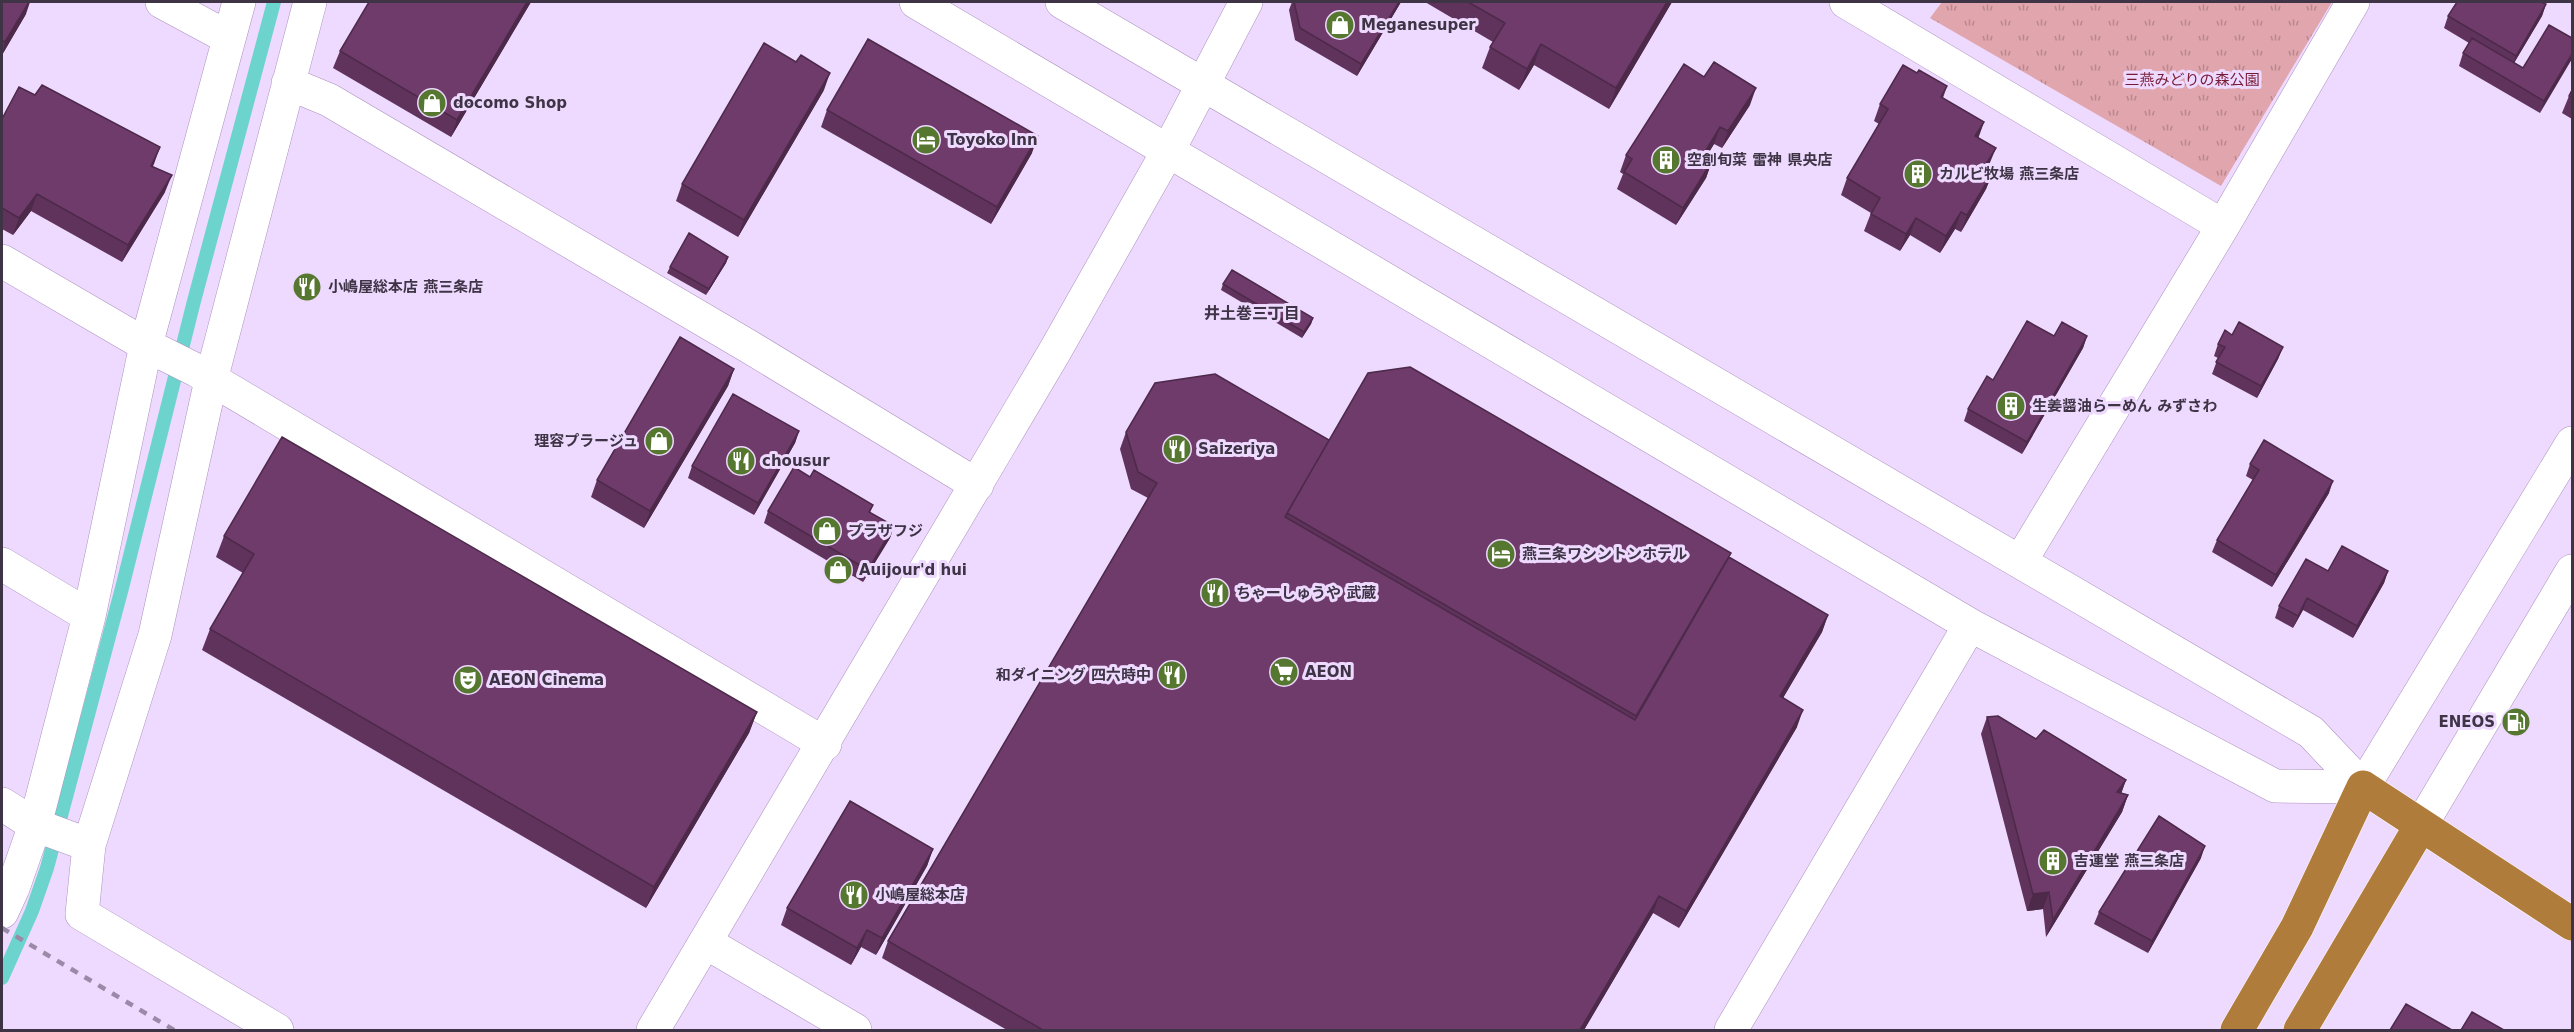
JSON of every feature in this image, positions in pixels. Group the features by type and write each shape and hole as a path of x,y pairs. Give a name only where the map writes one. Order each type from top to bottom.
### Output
{"highway":[{"path":"2237,1030 2297,927 2362,787 2572,924"},
{"path":"2300,1030 2352,946 2421,825"}],"street":[{"path":"162,2 229,38"},
{"path":"2,912 35,825 155,349 238,2"},
{"path":"277,1030 82,914 89,845 155,635 204,375 310,2"},
{"path":"916,2 1970,625 2275,786 2362,787"},
{"path":"1062,2 2311,732 2362,787"},
{"path":"653,1030 977,485 1168,151 1246,2"},
{"path":"1846,2 2223,226"},
{"path":"2020,562 2223,226 2353,2"},
{"path":"288,83 329,100 748,346 977,485"},
{"path":"2,261 204,375 825,744"},
{"path":"2362,787 2572,443"},
{"path":"2,564 89,616"},
{"path":"2421,825 2572,571"},
{"path":"1731,1030 1970,625"},
{"path":"2,804 35,825 89,845"},
{"path":"705,942 855,1030"}],"green space":[{"name":"三燕みどりの森公園","path":"1942,2 2332,2 2221,186 1930,18"}],"building":[{"path":"2,2 29,2 5,42 2,40"},
{"name":"docomo Shop","path":"369,2 527,2 457,120 340,51"},
{"name":"Meganesuper","path":"1294,2 1399,2 1361,64 1300,28"},
{"path":"1468,2 1667,2 1616,88 1541,44 1527,69 1490,47 1505,23"},
{"path":"2457,2 2541,2 2546,4 2516,56 2448,16"},
{"path":"2549,25 2572,38 2572,54 2544,101 2463,53 2472,38 2523,68"},
{"name":"Toyoko Inn","path":"868,39 1038,136 997,207 827,110"},
{"path":"764,43 796,62 801,55 830,73 744,220 682,184"},
{"name":"空創旬菜 雷神 県央店","path":"1714,62 1756,88 1728,131 1720,127 1703,155 1712,161 1683,208 1624,172 1632,159 1626,155 1684,64 1704,77"},
{"name":"カルビ牧場 燕三条店","path":"1903,65 1917,73 1919,70 1947,86 1941,97 1984,122 1975,136 1996,148 1984,167 1993,172 1967,215 1961,212 1946,236 1916,218 1906,234 1871,214 1880,198 1847,178 1888,109 1880,104"},
{"path":"42,85 160,147 151,166 172,175 128,245 37,194 19,218 2,208 2,119 19,87 35,95"},
{"path":"689,233 728,257 709,289 670,267"},
{"path":"1232,270 1313,318 1304,332 1223,284"},
{"name":"生姜醤油らーめん みずさわ","path":"2027,321 2054,336 2062,322 2087,336 2027,442 1968,409 1987,376 1993,380"},
{"path":"2239,322 2283,347 2261,386 2216,362 2225,347 2218,344 2225,330 2232,335"},
{"name":"理容プラージュ","path":"680,337 734,369 650,511 597,480"},
{"name":"燕三条ワシントンホテル","path":"1410,367 1731,553 1636,716 1287,513 1368,373"},
{"name":"AEON","path":"1215,374 1329,440 1285,517 1635,720 1729,557 1828,615 1780,696 1803,710 1686,911 1659,896 1580,1030 1043,1030 888,941 1157,483 1138,472 1126,432 1155,383"},
{"name":"chousur","path":"733,394 799,431 758,503 692,466"},
{"path":"282,437 757,712 654,887 210,629 254,554 224,536"},
{"path":"2264,440 2333,481 2276,575 2217,540 2259,470 2250,464"},
{"name":"プラザフジ","path":"794,467 810,477 814,470 873,505 869,512 894,526 868,570 768,511"},
{"path":"2342,546 2388,571 2357,626 2307,598 2298,616 2279,606 2306,559 2328,571"},
{"name":"吉運堂 燕三条店","path":"1998,716 2036,739 2044,730 2126,780 2117,792 2128,795 2053,920 2049,892 2033,894 1987,717"},
{"name":"小嶋屋総本店","path":"850,801 933,849 882,938 867,930 857,948 787,908"},
{"path":"2159,816 2205,846 2152,941 2099,912"},
{"path":"2406,1004 2452,1030 2390,1030"},
{"path":"2472,1012 2504,1030 2461,1030"}],"waterway":[{"path":"2,978 32,911 47,868 274,2"}],"railway":[{"path":"2,928 174,1030"}],"place":[{"name":"Meganesuper","path":"1340,25"},
{"name":"docomo Shop","path":"432,103"},
{"name":"Toyoko Inn","path":"926,140"},
{"name":"空創旬菜 雷神 県央店","path":"1666,160"},
{"name":"カルビ牧場 燕三条店","path":"1918,174"},
{"name":"小嶋屋総本店 燕三条店","path":"307,287"},
{"name":"生姜醤油らーめん みずさわ","path":"2011,406"},
{"name":"理容プラージュ","path":"659,441"},
{"name":"Saizeriya","path":"1177,449"},
{"name":"chousur","path":"741,461"},
{"name":"プラザフジ","path":"827,531"},
{"name":"燕三条ワシントンホテル","path":"1501,554"},
{"name":"Auijour'd hui","path":"838,570"},
{"name":"ちゃーしゅうや 武蔵","path":"1215,593"},
{"name":"AEON","path":"1284,672"},
{"name":"和ダイニング 四六時中","path":"1172,675"},
{"name":"AEON Cinema","path":"468,680"},
{"name":"ENEOS","path":"2516,722"},
{"name":"吉運堂 燕三条店","path":"2053,861"},
{"name":"小嶋屋総本店","path":"854,895"}],"district":[{"name":"井土巻三丁目","path":"1252,313"}]}
